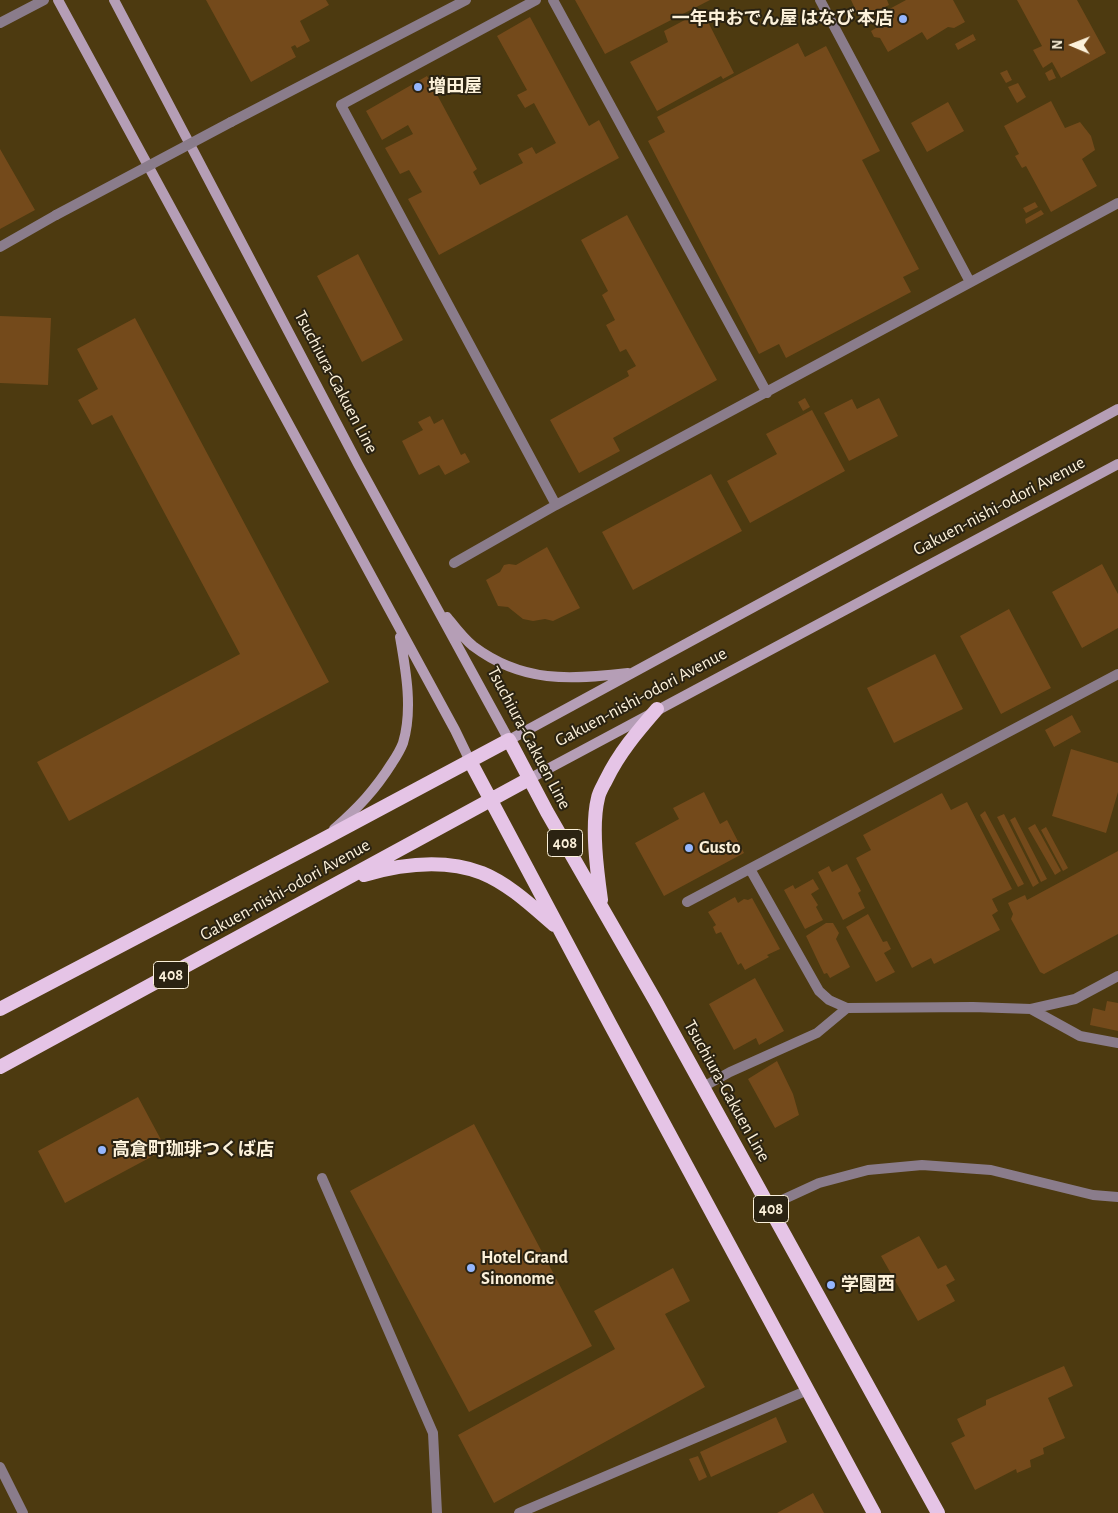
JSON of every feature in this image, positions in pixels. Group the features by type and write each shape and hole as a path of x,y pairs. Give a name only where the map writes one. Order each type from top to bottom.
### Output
{"highway":[{"path":"602,906 597,867 596,828 598,796 614,764 630,739 657,709"},
{"name":"Gakuen-nishi-odori Avenue","path":"0,1009 509,740"},
{"name":"Tsuchiura-Gakuen Line","path":"509,740 547,812 703,1087 938,1513"},
{"name":"408","path":"470,760 874,1513"},
{"name":"Gakuen-nishi-odori Avenue","path":"0,1067 529,779"},
{"path":"340,881 385,869 414,865 451,866 483,873 504,885 531,905 562,932"}],"main road":[{"path":"58,0 470,760"},
{"name":"Tsuchiura-Gakuen Line","path":"114,0 358,464 509,740"},
{"name":"Gakuen-nishi-odori Avenue","path":"509,740 1118,409"},
{"name":"Gakuen-nishi-odori Avenue","path":"529,779 1118,464"},
{"path":"436,606 472,645 504,665 534,674 563,677 588,678 634,672"},
{"path":"320,841 368,797 382,779 403,742 407,721 407,694 398,626"}],"street":[{"path":"0,23 44,0"},
{"path":"0,247 231,122 466,0"},
{"path":"536,0 341,104 556,505"},
{"path":"553,0 767,393"},
{"path":"820,0 970,282"},
{"path":"454,562 556,505 1118,203"},
{"path":"686,902 1118,674"},
{"path":"750,869 819,991 829,1000 847,1008 1031,1008 1075,999 1118,976"},
{"path":"703,1087 730,1072 817,1033 847,1008"},
{"path":"1031,1008 1080,1036 1118,1043"},
{"path":"769,1206 819,1183 868,1170 922,1165 991,1170 1093,1195 1118,1197"},
{"path":"322,1178 433,1433 437,1513"},
{"path":"519,1513 808,1390"},
{"path":"0,1467 23,1513"}],"building":[{"path":"206,0 326,0 329,5 300,21 310,41 297,48 295,45 291,47 296,57 251,82"},
{"path":"575,0 710,0 605,54"},
{"path":"851,0 887,0 889,5 860,19"},
{"path":"906,0 953,0 965,22 954,28 948,27 927,40 922,32 888,52 880,38 874,37 871,31 876,28 871,19"},
{"path":"1017,0 1077,0 1106,53 1061,78 1052,62 1043,68 1033,50 1042,46"},
{"path":"696,14 700,20 706,18 734,73 723,79 721,76 657,111 630,62 668,42 664,31"},
{"path":"530,17 589,126 599,120 619,158 439,255 408,199 422,192 409,170 400,174 385,148 413,134 408,125 382,140 366,111 427,76 477,169 473,172 480,185 523,163 518,154 532,147 536,154 556,143 534,103 525,108 517,95 527,90 497,36"},
{"path":"973,34 976,40 958,50 955,44"},
{"path":"798,43 805,57 826,46 880,151 862,160 919,269 903,277 911,292 786,358 779,344 759,354 648,141 665,132 657,117"},
{"path":"1052,69 1056,78 1049,81 1045,73"},
{"path":"1007,70 1012,80 1006,83 1000,73"},
{"path":"1018,83 1026,97 1017,103 1008,87"},
{"path":"1051,101 1065,128 1080,122 1091,136 1095,150 1082,159 1097,186 1051,212 1026,166 1022,168 1015,156 1019,154 1004,126"},
{"path":"948,102 964,131 927,152 911,123"},
{"path":"0,149 35,210 0,229"},
{"path":"1035,202 1038,207 1026,213 1023,208"},
{"path":"1041,210 1044,214 1026,224 1025,219"},
{"path":"627,215 717,380 613,438 620,451 579,473 550,420 629,376 627,371 636,366 626,349 620,352 606,325 615,320 602,295 608,291 581,240"},
{"path":"358,254 403,340 362,362 317,276"},
{"path":"0,316 51,318 48,385 0,383"},
{"path":"135,318 329,682 69,821 37,762 240,654 112,415 92,425 78,400 98,389 77,349"},
{"path":"805,398 810,407 803,411 798,402"},
{"path":"879,398 898,436 849,461 824,413 852,399 857,409"},
{"path":"812,410 845,471 750,523 727,481 777,454 766,434"},
{"path":"430,416 434,424 443,419 461,455 465,453 470,462 445,475 439,465 419,475 402,441 423,430 418,422"},
{"path":"711,474 742,531 633,590 602,532"},
{"path":"547,547 580,608 553,621 545,619 533,621 523,619 508,607 498,606 486,580 500,572 504,565 516,565"},
{"path":"1102,564 1118,594 1118,628 1082,648 1052,592"},
{"path":"1009,609 1051,688 1001,714 960,636"},
{"path":"935,654 963,709 894,743 867,688"},
{"path":"1072,715 1081,732 1054,747 1045,730"},
{"path":"1071,749 1118,763 1118,792 1106,833 1052,816"},
{"name":"Gusto","path":"704,792 720,824 727,820 744,853 664,896 635,843 679,819 673,808"},
{"path":"942,793 951,810 967,802 1012,889 992,899 998,911 992,915 1000,930 934,964 931,958 912,968 856,858 871,850 863,835"},
{"path":"985,811 1024,884 1018,887 980,815"},
{"path":"1004,814 1039,883 1033,887 997,817"},
{"path":"1015,817 1047,879 1041,882 1010,820"},
{"path":"1035,824 1061,871 1055,875 1028,828"},
{"path":"1046,827 1068,868 1063,871 1041,830"},
{"path":"1118,851 1118,934 1044,974 1040,972 1011,919 1013,914 1008,903 1025,895 1027,900"},
{"path":"847,864 861,891 858,893 865,908 843,920 818,872 829,866 832,872"},
{"path":"813,879 819,889 811,894 818,905 816,907 823,920 805,929 784,890 793,885 795,889"},
{"path":"735,897 738,903 744,899 752,898 780,949 767,955 769,957 745,970 741,963 738,965 721,932 716,934 713,927 716,925 708,912"},
{"path":"868,914 883,942 887,941 891,949 884,953 895,972 876,982 846,927"},
{"path":"826,923 833,923 839,933 836,939 850,967 830,978 827,973 824,974 806,936"},
{"path":"755,978 784,1031 759,1045 756,1038 734,1050 709,1004"},
{"path":"1107,1001 1118,1003 1118,1031 1090,1025 1093,1008 1105,1011"},
{"path":"777,1061 793,1094 799,1115 775,1128 748,1079"},
{"name":"高倉町珈琲つくば店","path":"138,1097 166,1149 65,1203 38,1151"},
{"name":"Hotel Grand Sinonome","path":"474,1124 592,1346 469,1412 350,1191"},
{"path":"919,1236 938,1269 946,1265 955,1280 946,1285 955,1301 918,1321 881,1256"},
{"path":"673,1268 690,1301 665,1314 705,1387 494,1503 458,1435 615,1349 594,1311"},
{"path":"1064,1366 1073,1386 1048,1398 1065,1438 1043,1448 1044,1454 1030,1460 1031,1467 1017,1473 1016,1469 975,1490 951,1443 965,1436 957,1419 986,1405 986,1400"},
{"path":"776,1417 787,1442 711,1477 700,1452"},
{"path":"698,1456 707,1477 699,1481 689,1459"},
{"path":"813,1493 824,1513 777,1513"}],"place":[{"name":"一年中おでん屋 はなび 本店","path":"903,19"},
{"name":"増田屋","path":"418,87"},
{"name":"Gusto","path":"689,848"},
{"name":"高倉町珈琲つくば店","path":"102,1150"},
{"name":"Hotel Grand Sinonome","path":"471,1268"},
{"name":"学園西","path":"831,1285"}]}
